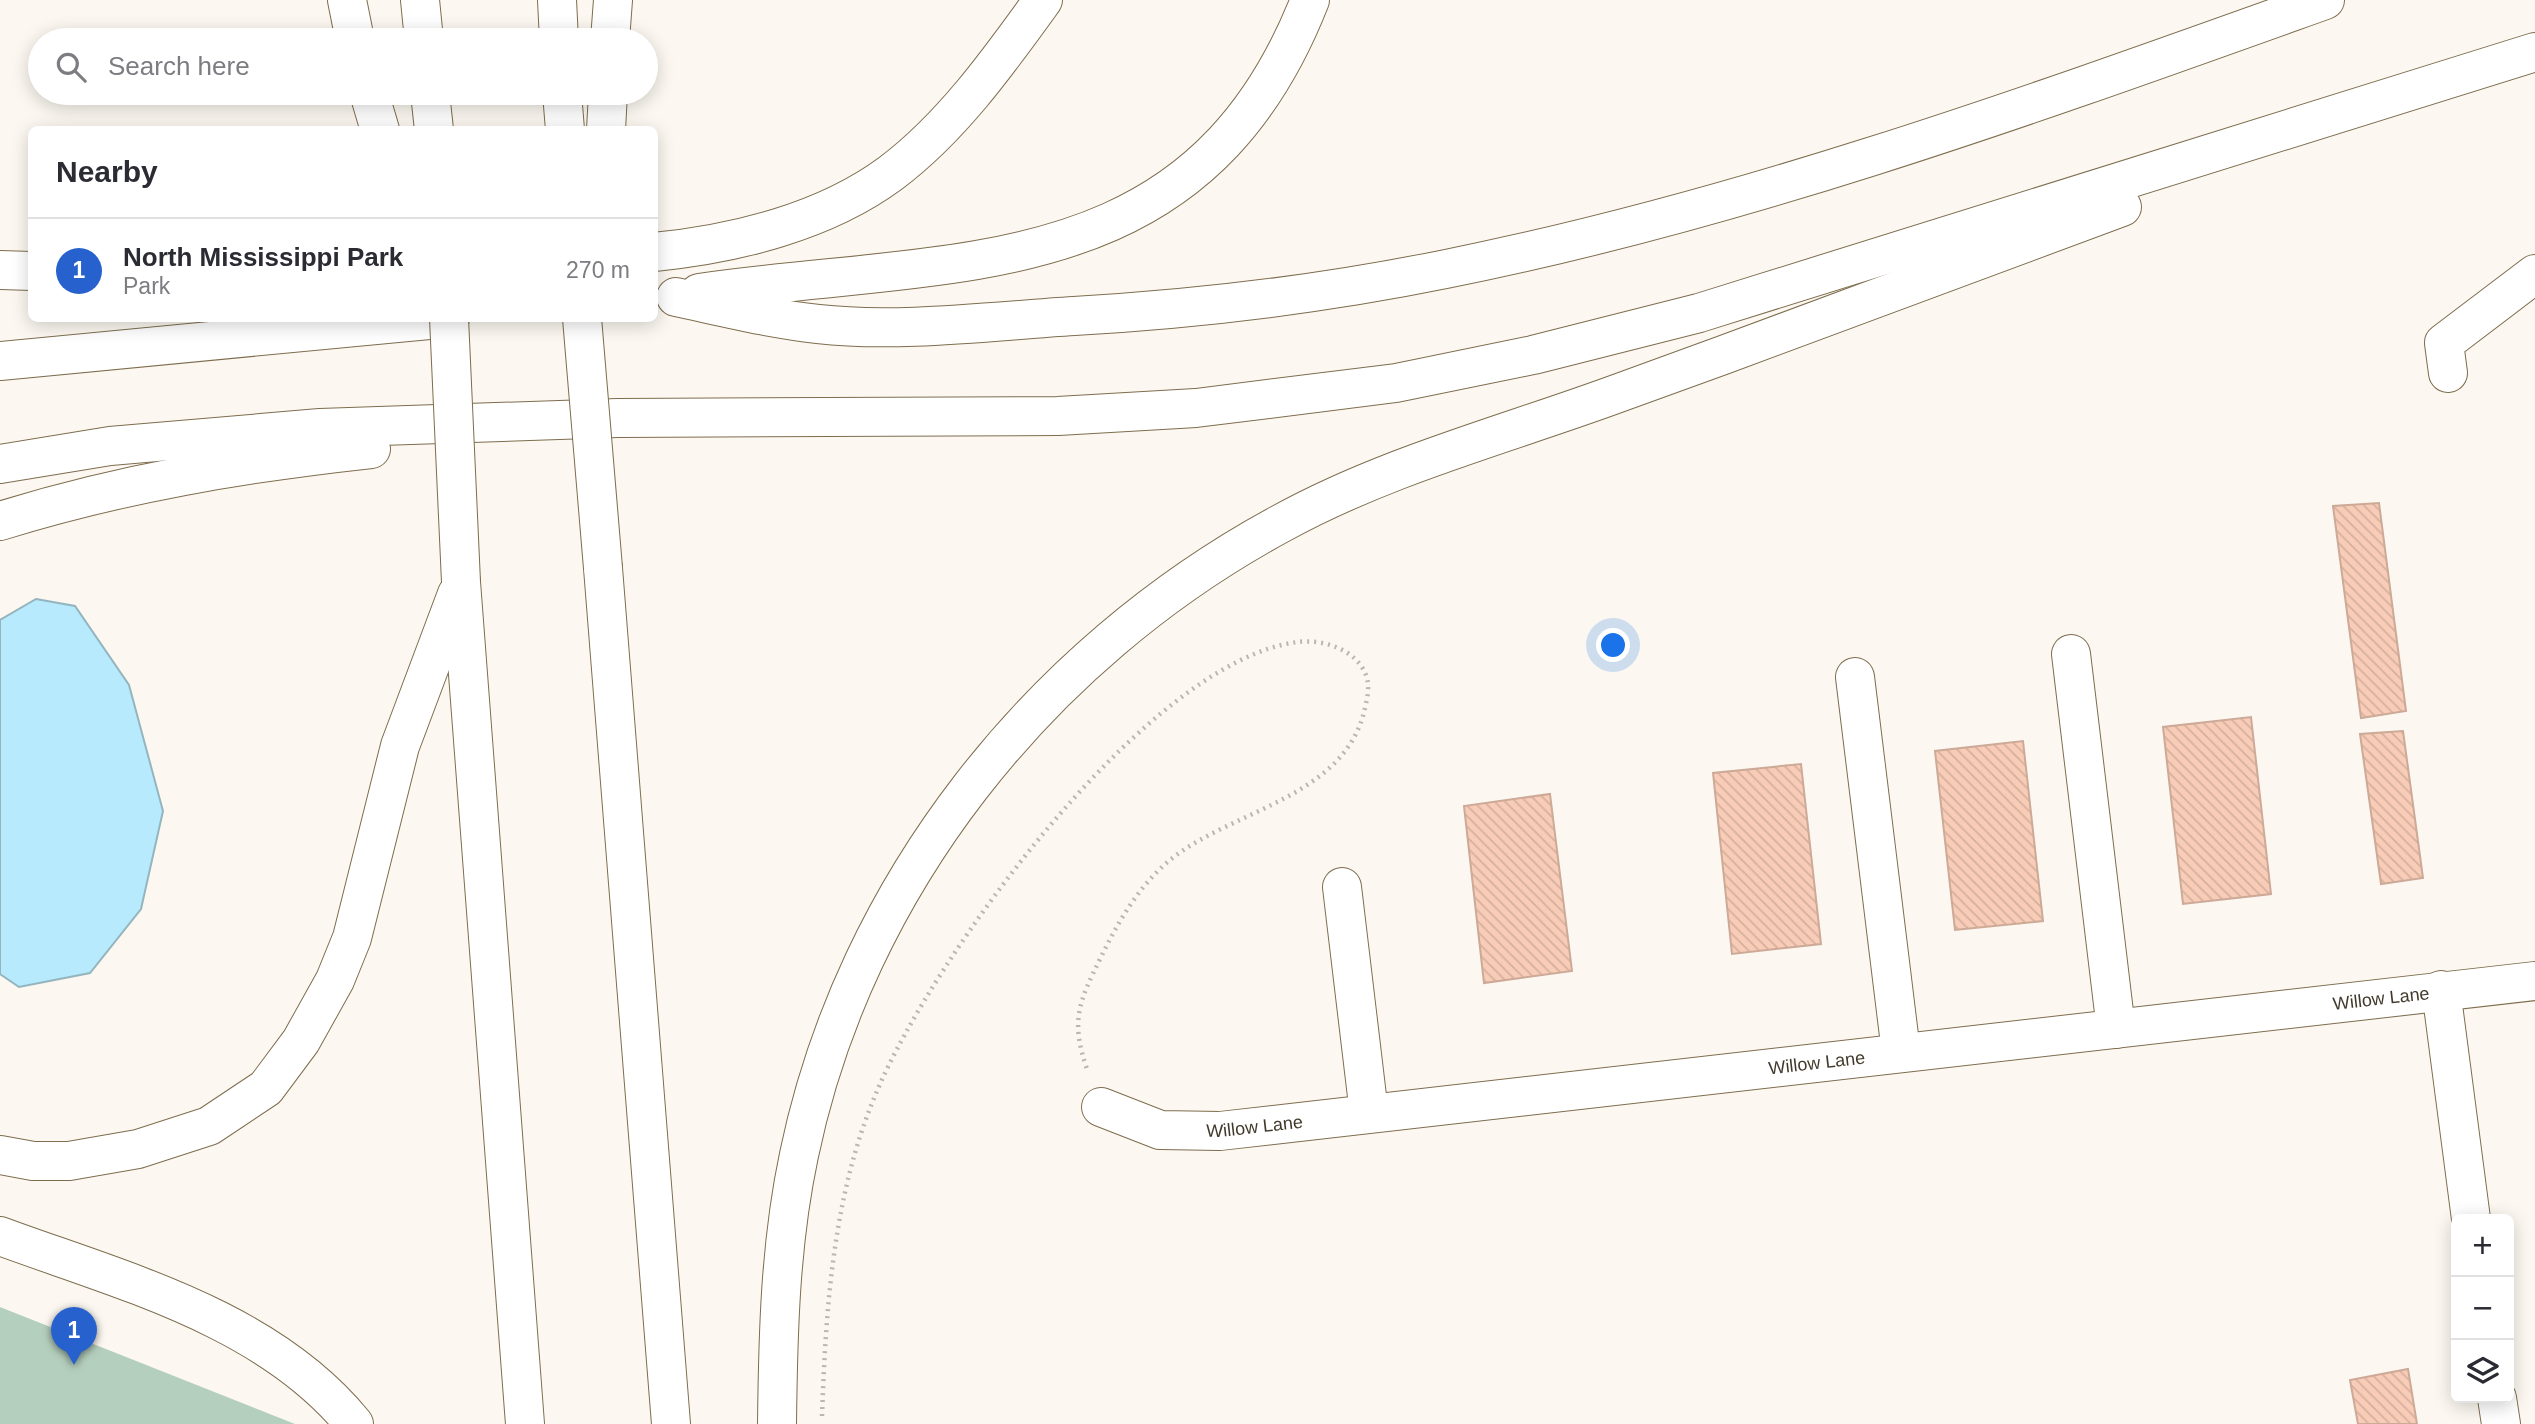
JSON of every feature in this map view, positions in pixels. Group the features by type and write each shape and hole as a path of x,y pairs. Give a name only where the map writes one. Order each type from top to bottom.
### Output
{"main road":[{"path":"347,0 353,28"},
{"path":"420,0 423,28"},
{"path":"556,0 558,28"},
{"path":"611,28 613,0"},
{"path":"658,251 713,244 778,227 840,201 890,173 917,150 974,90 1043,0"},
{"path":"665,298 756,285 870,277 979,261 1058,242 1117,220 1172,188 1218,146 1282,60 1310,0"},
{"path":"665,298 822,324 895,325 1144,312 1445,270 1646,222 1857,160 2325,0"},
{"path":"0,464 110,446 307,428 618,418 999,418 1196,408 1332,392 1465,371 1699,313 2535,52"},
{"path":"777,1424 781,1291 800,1151 823,1066 862,967 919,862 992,758 1084,661 1138,616 1189,578 1285,521 1382,477 1623,392 2535,52"},
{"path":"373,105 379,126"},
{"path":"431,105 434,126"},
{"path":"563,105 565,126"},
{"path":"606,126 607,105"},
{"path":"0,270 28,271"},
{"path":"2448,373 2444,343 2535,274"},
{"path":"0,361 408,322"},
{"path":"450,322 461,582 525,1424"},
{"path":"582,322 671,1424"},
{"path":"603,568 604,322"},
{"path":"0,521 108,490 177,475 320,454 753,419"},
{"path":"0,1155 33,1161 69,1161 107,1156 175,1139 209,1126 266,1087 301,1041 335,980 352,937 400,746 461,582"},
{"path":"2071,654 2116,1029"},
{"path":"1855,677 1901,1052"},
{"path":"1342,887 1368,1113"},
{"name":"Willow Lane","path":"1101,1107 1160,1130 1220,1131 2535,981"},
{"path":"2441,990 2470,1214"},
{"path":"0,1236 141,1288 240,1331 309,1379 354,1424"},
{"path":"2498,1403 2501,1424"}],"path":[{"path":"822,1424 834,1248 855,1149 878,1088 943,968 1002,885 1054,821 1160,715 1214,675 1251,654 1283,644 1328,643 1353,657 1366,674 1368,694 1364,715 1347,749 1318,778 1218,830 1174,857 1140,891 1117,924 1095,968 1076,1012 1076,1026 1078,1043 1101,1107"}],"green space":[{"path":"0,1307 295,1424 0,1424"}],"water":[{"path":"36,599 75,606 129,685 163,811 141,909 90,973 19,987 0,974 0,620"}],"building":[{"path":"2379,503 2406,711 2361,718 2333,506"},
{"path":"2251,717 2271,894 2183,904 2163,727"},
{"path":"2403,731 2423,878 2381,884 2360,734"},
{"path":"2023,741 2043,921 1955,930 1935,751"},
{"path":"1801,764 1821,944 1732,954 1713,773"},
{"path":"1550,794 1572,971 1484,983 1464,806"},
{"path":"2408,1369 2417,1424 2358,1424 2350,1380"}],"place":[{"name":"North Mississippi Park","path":"74,1365"}]}
